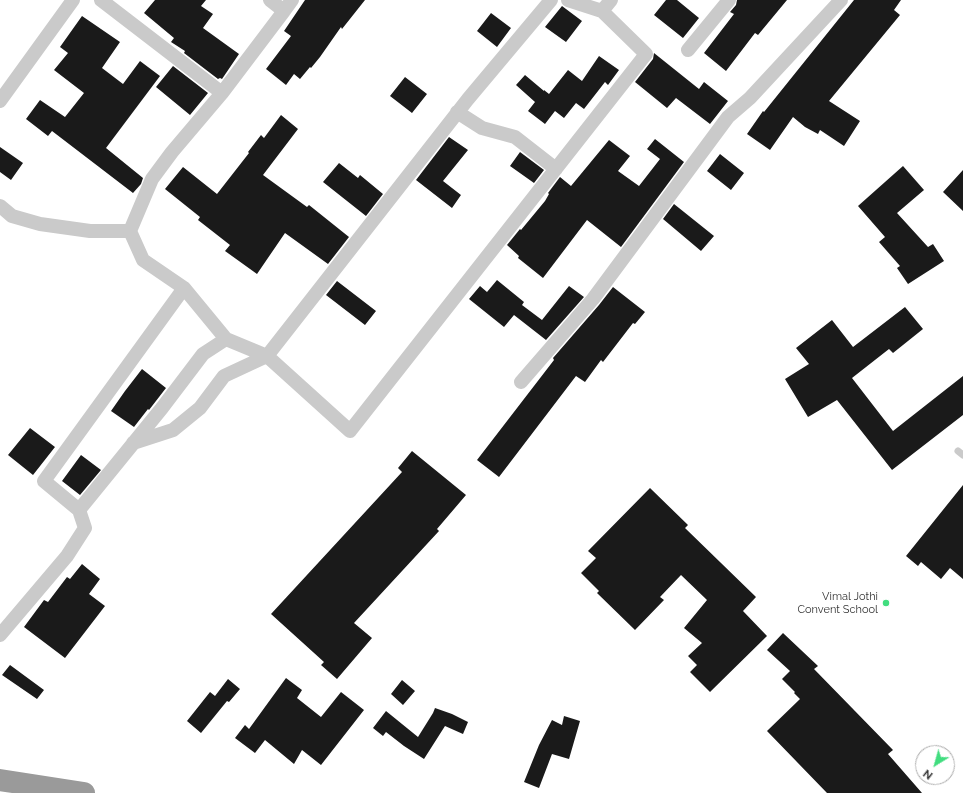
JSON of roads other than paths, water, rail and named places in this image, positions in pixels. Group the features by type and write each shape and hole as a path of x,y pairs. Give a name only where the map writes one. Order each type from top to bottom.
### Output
{"highway":[{"path":"0,780 84,793"}],"street":[{"path":"0,100 73,0"},
{"path":"101,0 222,93"},
{"path":"270,0 284,11"},
{"path":"292,0 222,93 172,152 152,179 130,230 143,260 184,288 226,339 267,356 350,430 646,54 602,11 568,0"},
{"path":"134,442 173,430 200,408 224,376 267,356 457,112 551,0"},
{"path":"602,11 610,0"},
{"path":"688,50 729,0"},
{"path":"521,382 594,300 728,117 750,98 842,0"},
{"path":"457,112 482,128 515,137 556,169"},
{"path":"0,206 12,216 40,224 90,231 130,230"},
{"path":"0,636 67,556 85,528 79,510 44,481 184,288"},
{"path":"79,510 162,408 203,354 226,339"}],"place":[{"name":"Vimal Jothi Convent School","path":"886,603"}]}
